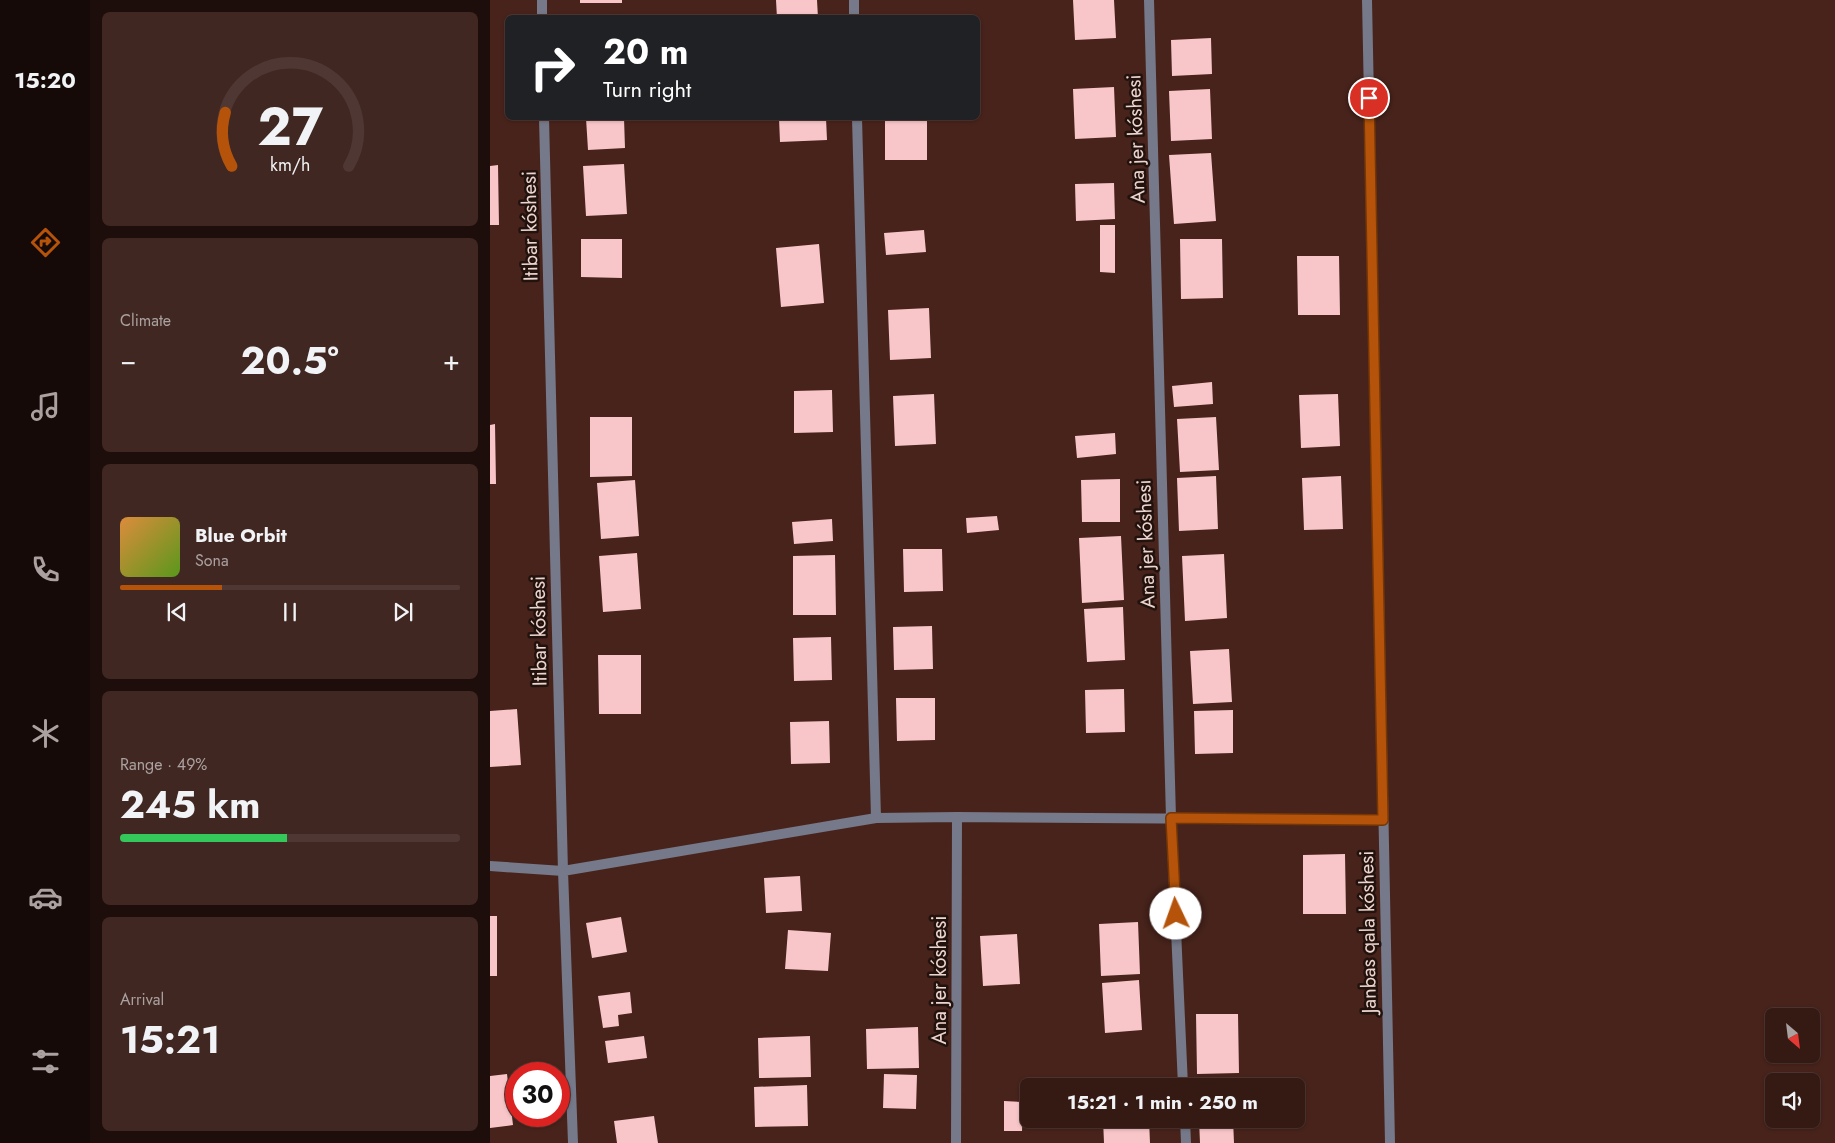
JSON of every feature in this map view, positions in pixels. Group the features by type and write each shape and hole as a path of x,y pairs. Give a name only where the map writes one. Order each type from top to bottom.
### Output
{"street":[{"path":"542,0 542,15"},
{"path":"854,0 854,15"},
{"name":"Ana jer kóshesi","path":"1149,0 1171,818 1184,1078"},
{"name":"Janbas qala kóshesi","path":"1368,0 1390,1143"},
{"name":"Itibar kóshesi","path":"544,120 563,871 573,1143"},
{"path":"857,120 876,818"},
{"name":"Ana jer kóshesi","path":"956,1143 957,817"},
{"path":"490,866 563,871 876,818 1383,820"},
{"path":"1185,1128 1186,1143"}],"building":[{"path":"580,0 622,0 622,3 580,3"},
{"path":"776,0 817,0 818,15 777,15"},
{"path":"1073,0 1114,0 1116,38 1075,40"},
{"path":"1211,38 1212,74 1172,76 1171,40"},
{"path":"1114,87 1116,137 1075,139 1073,89"},
{"path":"1210,89 1212,139 1171,141 1169,91"},
{"path":"586,120 624,120 625,148 588,150"},
{"path":"779,120 826,120 827,140 780,142"},
{"path":"885,120 927,120 927,160 885,160"},
{"path":"1211,153 1216,221 1174,224 1169,155"},
{"path":"624,164 627,214 586,216 583,166"},
{"path":"498,165 499,225 490,225 490,166"},
{"path":"1114,183 1115,219 1076,221 1075,184"},
{"path":"1100,225 1115,225 1115,273 1100,272"},
{"path":"924,230 926,252 886,255 884,233"},
{"path":"581,239 622,239 622,278 581,277"},
{"path":"1180,239 1222,239 1223,298 1181,299"},
{"path":"819,244 824,303 781,307 776,248"},
{"path":"1297,256 1339,256 1340,315 1298,315"},
{"path":"929,308 931,358 890,360 888,310"},
{"path":"1212,382 1213,404 1174,407 1172,386"},
{"path":"832,390 833,432 794,433 794,391"},
{"path":"934,394 936,444 895,446 893,396"},
{"path":"1338,394 1340,446 1301,448 1299,395"},
{"path":"590,417 632,417 632,476 590,477"},
{"path":"1216,417 1219,470 1180,472 1177,419"},
{"path":"495,424 496,484 490,484 490,425"},
{"path":"1115,433 1116,454 1077,458 1075,436"},
{"path":"1216,476 1218,529 1179,531 1177,478"},
{"path":"1341,476 1343,529 1304,530 1302,478"},
{"path":"1120,479 1120,522 1082,522 1081,480"},
{"path":"635,480 639,536 601,539 597,483"},
{"path":"997,516 999,530 967,533 966,518"},
{"path":"832,519 833,541 794,544 792,522"},
{"path":"1121,536 1124,600 1082,603 1079,538"},
{"path":"903,549 942,549 943,591 904,592"},
{"path":"637,553 641,609 603,612 599,556"},
{"path":"1224,554 1227,618 1185,621 1182,556"},
{"path":"835,555 836,615 793,615 793,556"},
{"path":"1123,607 1125,660 1087,662 1084,609"},
{"path":"932,626 933,669 894,670 893,627"},
{"path":"831,637 832,680 794,681 793,638"},
{"path":"1229,649 1232,702 1193,704 1190,651"},
{"path":"598,655 641,655 641,714 599,714"},
{"path":"1124,689 1125,732 1086,733 1085,690"},
{"path":"896,698 935,698 935,740 897,741"},
{"path":"517,709 521,765 490,767 490,711"},
{"path":"1233,710 1233,753 1195,754 1194,711"},
{"path":"829,721 830,763 791,764 790,722"},
{"path":"1345,854 1346,914 1303,914 1303,855"},
{"path":"800,876 802,911 766,913 764,878"},
{"path":"490,916 497,916 497,976 490,976"},
{"path":"621,917 627,952 592,958 586,923"},
{"path":"1138,922 1140,974 1101,976 1099,924"},
{"path":"788,930 831,933 828,971 785,969"},
{"path":"1017,934 1020,984 983,986 980,936"},
{"path":"1139,980 1142,1030 1105,1033 1102,983"},
{"path":"630,992 632,1013 618,1015 619,1026 603,1028 598,996"},
{"path":"1196,1014 1238,1014 1239,1073 1197,1074"},
{"path":"918,1027 919,1068 867,1069 866,1029"},
{"path":"644,1036 647,1058 608,1063 605,1041"},
{"path":"810,1036 811,1077 759,1078 758,1038"},
{"path":"505,1074 505,1126 490,1128 490,1076"},
{"path":"884,1074 917,1075 916,1109 883,1108"},
{"path":"807,1085 808,1126 755,1127 754,1087"},
{"path":"1004,1101 1020,1102 1020,1128 1022,1128 1022,1131 1004,1131"},
{"path":"654,1116 658,1143 617,1143 614,1121"},
{"path":"1103,1128 1149,1128 1150,1143 1104,1143"},
{"path":"1199,1128 1233,1128 1234,1143 1200,1143"}],"route":[{"path":"1176,914 1171,818 1383,820 1369,98"}]}
